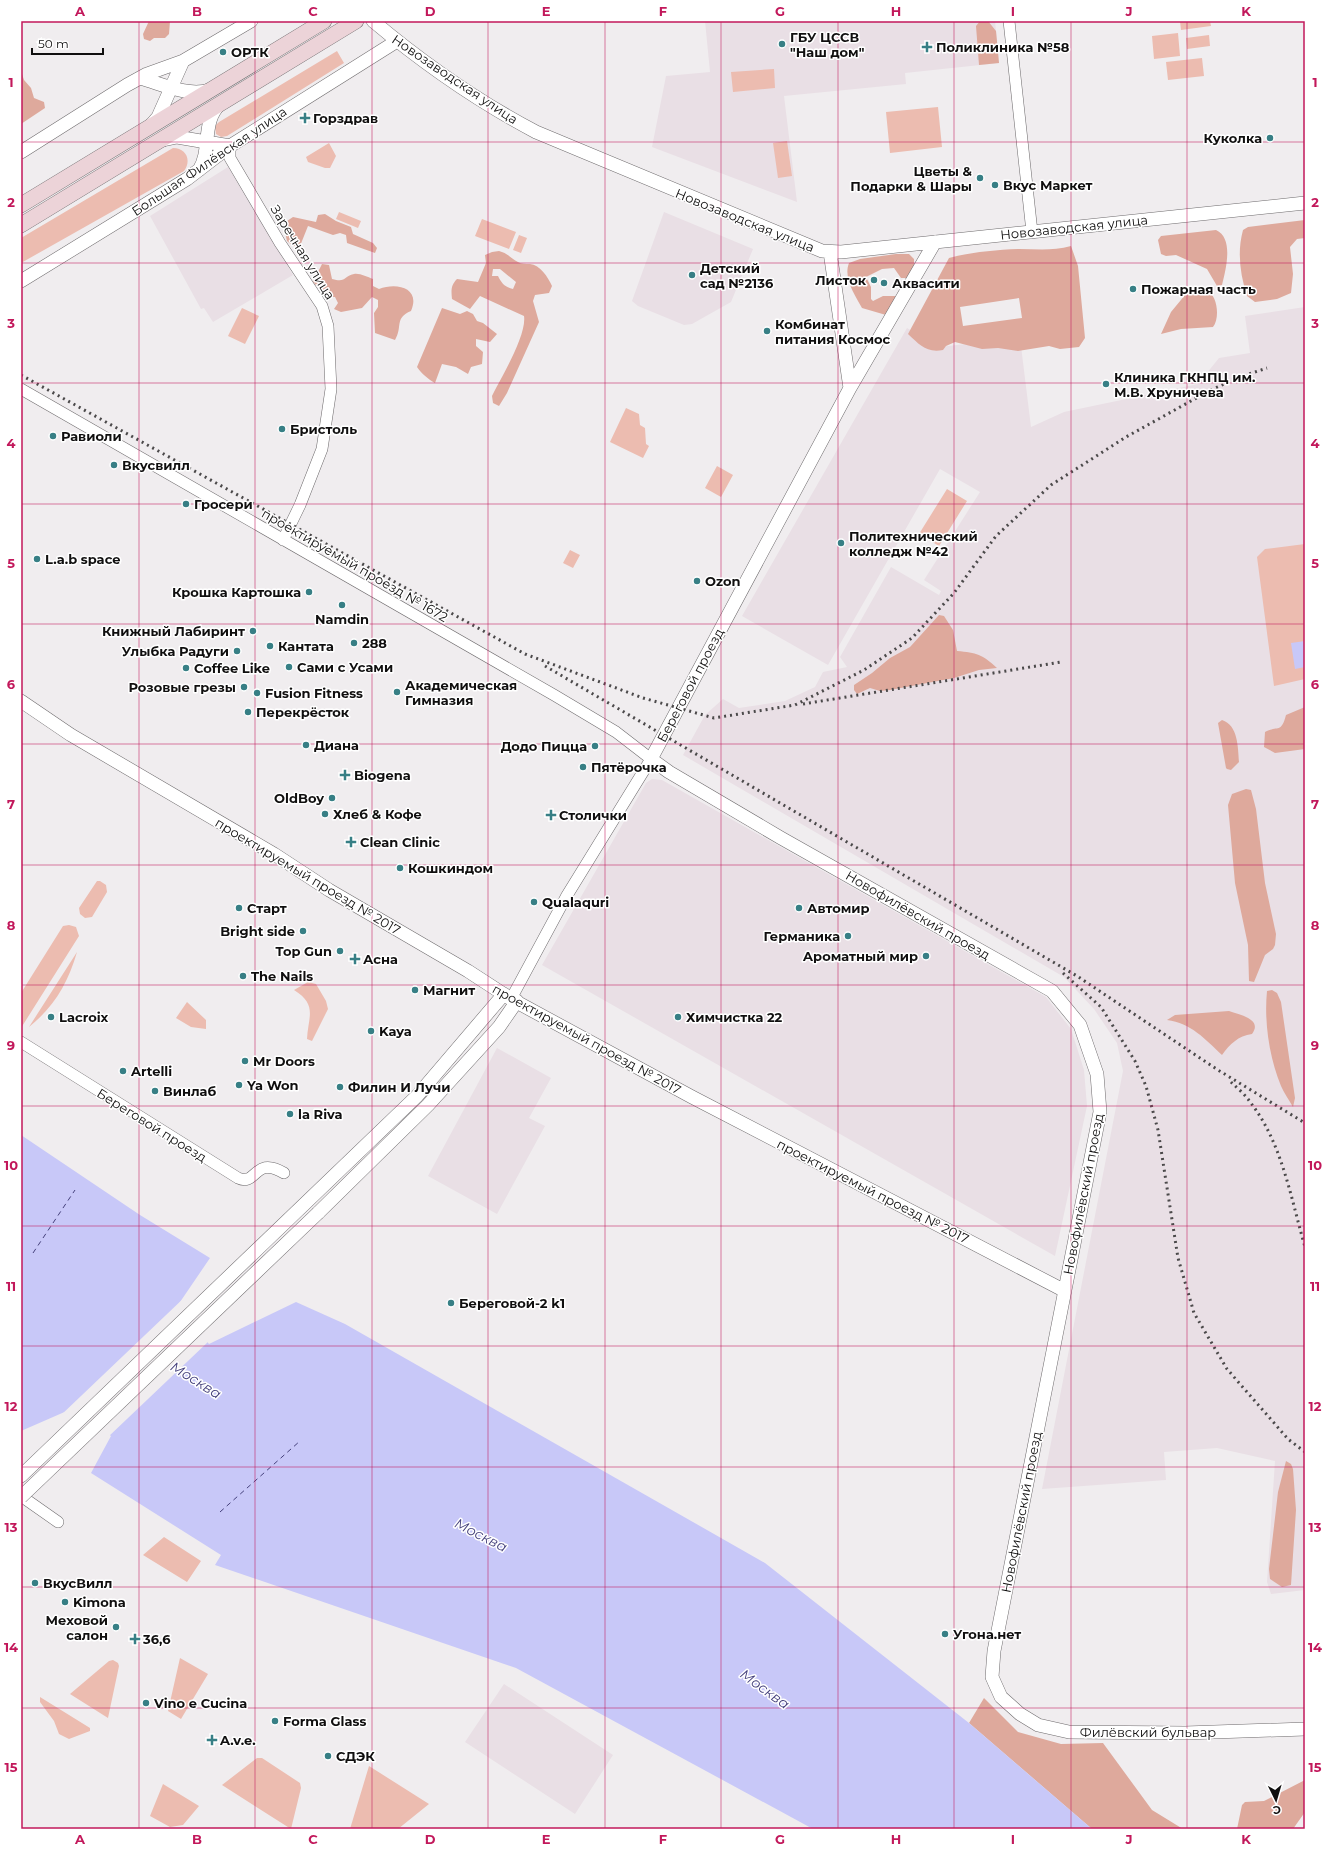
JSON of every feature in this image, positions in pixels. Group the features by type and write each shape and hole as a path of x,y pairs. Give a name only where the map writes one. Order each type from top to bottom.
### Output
{"main road":[{"path":"21,205 324,21"},
{"path":"21,225 356,21"}],"street":[{"path":"21,152 127,85 140,78 182,61 251,21"},
{"name":"Новозаводская улица","path":"373,21 397,41 506,116 536,132 806,246 830,252 1305,203"},
{"path":"1009,21 1032,232"},
{"name":"Большая Филёвская улица","path":"21,281 195,173 230,146 397,41"},
{"path":"149,127 161,111 182,61"},
{"path":"140,78 194,92 212,89"},
{"path":"127,85 141,82 152,86 160,97 161,111"},
{"path":"195,173 203,161 210,118 220,104"},
{"path":"158,142 173,137 230,146"},
{"path":"182,138 190,142 197,152 198,165 195,173"},
{"name":"Заречная улица","path":"230,146 230,158 280,243 322,306 328,326 331,389 322,449 300,505 283,540"},
{"name":"Береговой проезд","path":"511,998 573,885 651,759 850,388 935,242"},
{"path":"830,252 850,388"},
{"name":"проектируемый проезд № 1672","path":"21,389 602,724 630,742 651,759"},
{"name":"проектируемый проезд № 2017","path":"21,701 71,735 267,850 329,890 468,971 511,998 699,1100 1065,1291"},
{"name":"Новофилёвский проезд","path":"651,759 669,772 781,838 1052,992 1080,1025 1097,1074 1100,1112 994,1651 992,1677 1001,1697"},
{"path":"21,1476 417,1096 511,998"},
{"path":"58,1522 21,1496 318,1213 428,1104 499,1027 511,998"},
{"name":"Береговой проезд","path":"21,1042 238,1178 244,1180 250,1179 260,1170 269,1166 275,1167 284,1173"},
{"name":"Филёвский бульвар","path":"1001,1697 1020,1714 1038,1725 1069,1732 1185,1733 1305,1729"}],"shaded area":[{"path":"149,21 170,21 169,34 165,38 154,38 150,41 144,39 143,34"},
{"path":"705,21 995,21 999,63 905,73 906,84 784,96 797,202 652,147 666,76 710,72"},
{"path":"980,21 988,21 996,31 999,63 979,65 976,26"},
{"path":"1180,21 1210,21 1211,26 1181,30"},
{"path":"1178,33 1180,56 1154,59 1152,36"},
{"path":"1209,35 1210,46 1187,49 1186,38"},
{"path":"337,51 344,63 227,136 221,137 216,134 215,126 219,122"},
{"path":"1202,58 1204,76 1168,80 1166,62"},
{"path":"774,69 775,88 733,92 731,72"},
{"path":"21,71 24,80 31,88 34,98 44,102 45,108 21,124"},
{"path":"938,107 942,147 890,153 886,112"},
{"path":"787,141 792,176 778,178 773,143"},
{"path":"329,143 336,156 330,168 325,168 308,162 306,157"},
{"path":"173,148 181,150 186,155 187,163 184,171 21,263 21,238"},
{"path":"228,167 293,275 213,322 204,308 201,309 150,216"},
{"path":"339,212 361,221 358,228 336,219"},
{"name":"Детский сад №2136","path":"664,212 753,249 731,302 692,324 684,325 638,306 632,301"},
{"path":"325,214 336,221 351,227 353,234 373,243 377,248 375,253 347,243 346,235 340,233 333,235 308,226 300,246 293,246 287,241 284,228 287,221 293,217 316,222 318,215"},
{"path":"482,219 516,232 509,249 475,236"},
{"path":"1305,220 1305,238 1297,239 1290,247 1293,274 1291,293 1277,299 1255,302 1247,296 1241,271 1240,246 1243,230 1248,227"},
{"path":"1216,230 1222,234 1227,247 1227,263 1222,285 1217,286 1207,269 1176,255 1166,256 1161,254 1158,240 1161,236"},
{"path":"519,235 527,238 521,253 513,250"},
{"path":"1071,246 1078,266 1085,338 1079,347 1060,349 1049,346 1018,351 998,348 982,349 955,342 946,346 943,350 937,351 924,347 908,334 949,258 966,254 993,251 1064,248","holes":["1019,298 1022,318 963,326 960,307"]},
{"path":"499,251 507,254 519,263 534,265 546,275 552,286 549,293 535,295 533,301 539,322 507,393 499,406 493,403 492,396 518,345 522,334 524,316 480,296 470,309 452,299 452,288 455,281 457,279 478,282 486,263 485,255","holes":["493,269 500,269 516,282 513,289 504,285 498,276 492,276"]},
{"path":"896,254 909,254 914,259 914,269 909,278 901,278 894,268 882,269 866,277 871,287 871,299 873,301 883,296 895,296 898,301 886,315 862,308 853,292 849,280 849,263 860,259"},
{"path":"322,264 329,265 332,279 343,280 351,275 359,274 373,279 373,286 379,289 393,286 406,289 410,292 413,297 411,311 402,317 395,340 375,333 374,313 378,307 378,300 372,297 362,308 341,312 334,309 338,303 335,297 328,297 313,282 314,275"},
{"path":"1190,289 1206,290 1213,297 1217,307 1217,318 1213,327 1181,329 1161,334 1171,312"},
{"path":"1305,307 1305,1590 1271,1594 1267,1582 1275,1461 1217,1448 1164,1452 1166,1480 1042,1489 1123,1071 1117,1043 1094,1009 1064,977 683,755 705,715 723,699 739,708 785,701 815,687 823,672 847,667 840,657 891,567 939,595 941,591 924,580 980,492 940,469 828,665 742,616 907,328 939,347 1020,338 1031,427 1064,412 1198,384 1219,358 1250,353 1245,316"},
{"path":"242,308 259,316 245,344 228,336"},
{"path":"442,308 460,314 467,311 473,314 477,321 483,323 497,334 490,342 476,339 476,346 483,352 482,364 471,367 468,374 456,367 442,364 435,383 425,376 417,367"},
{"path":"626,408 639,414 640,425 645,428 646,444 649,446 643,458 610,442"},
{"path":"717,466 733,475 721,497 705,488"},
{"path":"947,489 967,501 939,546 919,534"},
{"path":"1305,544 1305,679 1274,686 1257,557 1265,549"},
{"path":"570,550 580,555 573,568 563,563"},
{"path":"939,615 944,616 953,630 957,651 979,655 997,668 979,670 954,678 890,690 880,691 870,688 857,694 854,690 854,685 872,673 890,658 910,647"},
{"path":"1305,707 1305,749 1275,753 1264,747 1265,732 1281,727 1286,715"},
{"path":"1222,720 1231,727 1236,737 1239,762 1231,770 1226,768 1218,723"},
{"path":"652,779 662,780 1046,997 1071,1029 1084,1070 1087,1106 1055,1256 542,965 646,783"},
{"path":"1246,789 1251,790 1256,809 1265,883 1276,934 1275,945 1273,949 1265,955 1254,982 1249,981 1248,945 1235,883 1228,805 1232,794"},
{"path":"97,881 100,881 106,885 107,892 92,917 85,918 80,914 79,908"},
{"path":"69,925 76,927 79,936 21,1028 21,993 63,926"},
{"path":"77,952 69,974 59,994 46,1011 29,1027"},
{"path":"308,982 316,984 326,1001 328,1009 312,1041 307,1039 310,1018 309,1006 306,1001 294,990"},
{"path":"1272,990 1277,993 1281,1002 1295,1098 1293,1107 1281,1086 1273,1063 1268,1039 1266,1003 1267,991"},
{"path":"187,1002 206,1020 206,1029 191,1027 176,1018"},
{"path":"1229,1011 1249,1018 1255,1025 1255,1029 1252,1034 1235,1041 1222,1055 1190,1028 1183,1024 1167,1020 1175,1015"},
{"path":"497,1048 551,1078 529,1118 545,1126 497,1214 428,1176"},
{"path":"1286,1461 1291,1464 1293,1469 1296,1510 1291,1585 1282,1587 1270,1579 1269,1569 1278,1492"},
{"path":"164,1537 201,1561 187,1582 143,1555"},
{"path":"180,1658 208,1674 181,1719 168,1711"},
{"path":"113,1660 118,1663 119,1666 108,1718 70,1694 109,1661"},
{"path":"504,1684 613,1755 575,1814 465,1742"},
{"path":"40,1697 90,1728 90,1731 69,1739 59,1734 54,1721 40,1702"},
{"path":"984,1698 1018,1732 1061,1744 1103,1743 1152,1810 1183,1829 1092,1829 969,1723"},
{"path":"257,1758 262,1758 300,1783 301,1788 291,1829 222,1785"},
{"path":"369,1766 429,1804 398,1829 350,1829"},
{"path":"1305,1780 1305,1812 1293,1829 1237,1829 1242,1805 1245,1802 1264,1801"},
{"path":"163,1784 199,1806 183,1825 170,1827 150,1816"}],"water":[{"path":"1305,641 1305,667 1295,669 1291,643"},
{"name":"Москва","path":"21,1135 140,1215 210,1258 178,1305 209,1344 296,1302 345,1324 765,1563 969,1723 1092,1829 813,1829 516,1668 215,1565 221,1555 91,1473 111,1436 76,1407 21,1431"}],"pier":[{"path":"187,1295 181,1305 209,1341 107,1438 108,1436 75,1410 60,1416"}],"ferry route":[{"path":"33,1253 75,1190"},
{"path":"220,1512 300,1441"}],"railway":[{"path":"21,375 525,654 643,698 714,718 795,705 864,670 912,638 954,593 996,536 1051,485 1126,437 1209,391 1237,378 1267,368"},
{"path":"803,704 1061,662"},
{"path":"545,666 1077,976 1218,1070 1305,1123"},
{"path":"1063,973 1101,1007 1135,1061 1146,1086 1158,1130 1178,1258 1194,1313 1227,1369 1288,1439 1305,1452"},
{"path":"1231,1082 1248,1099 1270,1135 1278,1153 1290,1191 1305,1247"}],"place":[{"name":"ГБУ ЦССВ \"Наш дом\"","path":"782,44"},
{"name":"Поликлиника №58","path":"927,47"},
{"name":"ОРТК","path":"223,52"},
{"name":"Горздрав","path":"305,118"},
{"name":"Куколка","path":"1270,138"},
{"name":"Цветы & Подарки & Шары","path":"980,178"},
{"name":"Вкус Маркет","path":"995,185"},
{"name":"Детский сад №2136","path":"692,275"},
{"name":"Листок","path":"874,280"},
{"name":"Аквасити","path":"884,283"},
{"name":"Пожарная часть","path":"1133,289"},
{"name":"Комбинат питания Космос","path":"767,331"},
{"name":"Клиника ГКНПЦ им. М.В. Хруничева","path":"1106,384"},
{"name":"Бристоль","path":"282,429"},
{"name":"Равиоли","path":"53,436"},
{"name":"Вкусвилл","path":"114,465"},
{"name":"Гросери","path":"186,504"},
{"name":"Политехнический колледж №42","path":"841,543"},
{"name":"L.a.b space","path":"37,559"},
{"name":"Ozon","path":"697,581"},
{"name":"Крошка Картошка","path":"309,592"},
{"name":"Namdin","path":"342,605"},
{"name":"Книжный Лабиринт","path":"253,631"},
{"name":"288","path":"354,643"},
{"name":"Кантата","path":"270,646"},
{"name":"Улыбка Радуги","path":"237,651"},
{"name":"Сами с Усами","path":"289,667"},
{"name":"Coffee Like","path":"186,668"},
{"name":"Розовые грезы","path":"244,687"},
{"name":"Академическая Гимназия","path":"397,692"},
{"name":"Fusion Fitness","path":"257,693"},
{"name":"Перекрёсток","path":"248,712"},
{"name":"Диана","path":"306,745"},
{"name":"Додо Пицца","path":"595,746"},
{"name":"Пятёрочка","path":"583,767"},
{"name":"Biogena","path":"345,775"},
{"name":"OldBoy","path":"332,798"},
{"name":"Хлеб & Кофе","path":"325,814"},
{"name":"Столички","path":"551,815"},
{"name":"Clean Clinic","path":"351,842"},
{"name":"Кошкиндом","path":"400,868"},
{"name":"Qualaquri","path":"534,902"},
{"name":"Старт","path":"239,908"},
{"name":"Автомир","path":"799,908"},
{"name":"Bright side","path":"303,931"},
{"name":"Германика","path":"848,936"},
{"name":"Top Gun","path":"340,951"},
{"name":"Ароматный мир","path":"926,956"},
{"name":"Асна","path":"355,959"},
{"name":"The Nails","path":"243,976"},
{"name":"Магнит","path":"415,990"},
{"name":"Lacroix","path":"51,1017"},
{"name":"Химчистка 22","path":"678,1017"},
{"name":"Kaya","path":"371,1031"},
{"name":"Mr Doors","path":"245,1061"},
{"name":"Artelli","path":"123,1071"},
{"name":"Ya Won","path":"239,1085"},
{"name":"Филин И Лучи","path":"340,1087"},
{"name":"Винлаб","path":"155,1091"},
{"name":"la Riva","path":"290,1114"},
{"name":"Береговой-2 k1","path":"451,1303"},
{"name":"ВкусВилл","path":"35,1583"},
{"name":"Kimona","path":"65,1602"},
{"name":"Меховой салон","path":"116,1627"},
{"name":"Угона.нет","path":"945,1634"},
{"name":"36,6","path":"135,1639"},
{"name":"Vino e Cucina","path":"146,1703"},
{"name":"Forma Glass","path":"275,1721"},
{"name":"A.v.e.","path":"212,1740"},
{"name":"СДЭК","path":"328,1756"}]}
